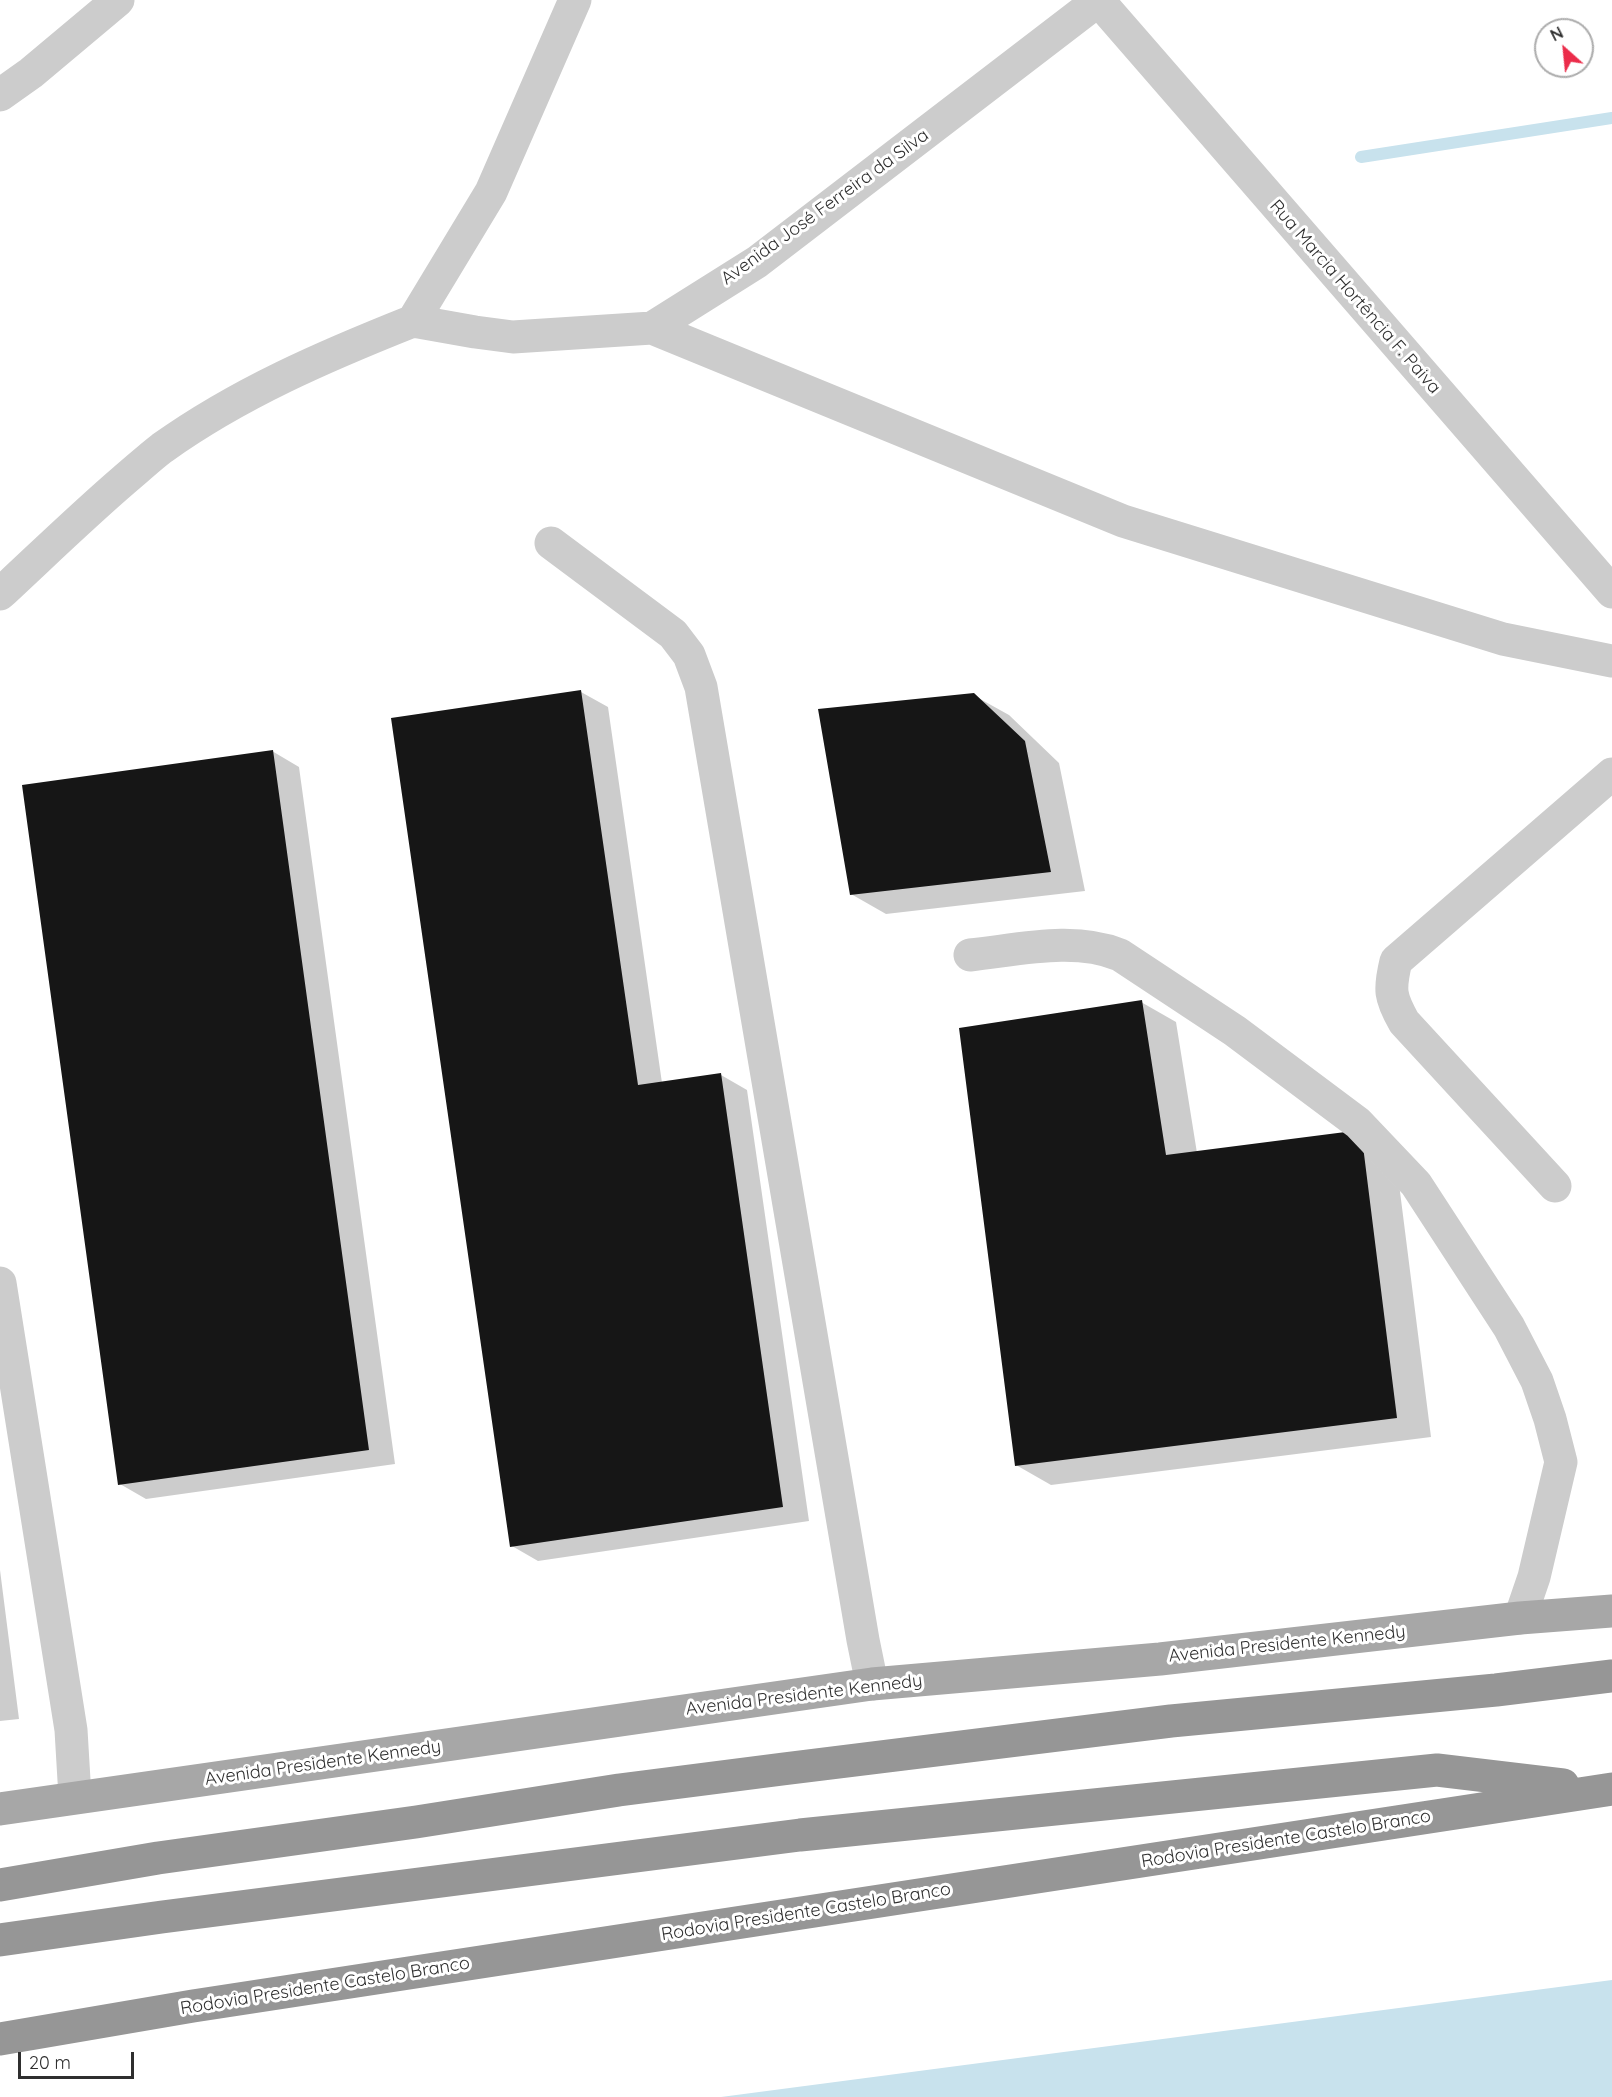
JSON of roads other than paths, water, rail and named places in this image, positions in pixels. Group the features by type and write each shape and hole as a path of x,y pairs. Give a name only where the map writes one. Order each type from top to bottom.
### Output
{"highway":[{"path":"0,1885 158,1858 416,1822 619,1790 1171,1721 1485,1691 1612,1676"},
{"path":"0,1940 800,1835 1437,1770 1609,1790"},
{"name":"Rodovia Presidente Castelo Branco","path":"0,2039 192,2006 1609,1790"}],"main road":[{"name":"Avenida Presidente Kennedy","path":"0,1809 872,1684 1160,1659 1520,1618 1612,1611"}],"street":[{"path":"0,95 31,74 118,0"},
{"path":"0,594 96,504 160,449 212,415 272,381 348,346 412,321 491,192 575,0"},
{"name":"Avenida José Ferreira da Silva","path":"412,321 513,337 652,328 757,262 1098,0"},
{"name":"Rua Marcia Hortência F. Paiva","path":"1098,0 1209,126 1414,367 1612,592"},
{"path":"652,328 1123,521 1503,639 1612,661"},
{"path":"551,543 674,634 689,655 701,687 872,1684"},
{"path":"1555,1186 1404,1022 1393,1001 1392,981 1396,961 1612,774"},
{"path":"970,955 1066,945 1095,947 1120,955 1235,1031 1358,1123 1416,1184 1509,1327 1537,1381 1556,1440 1561,1462 1534,1577 1520,1618"},
{"path":"0,1283 71,1730 75,1797"}],"water":[{"path":"1612,1980 1612,2097 721,2097"}],"waterway":[{"path":"1361,157 1612,118"}]}
